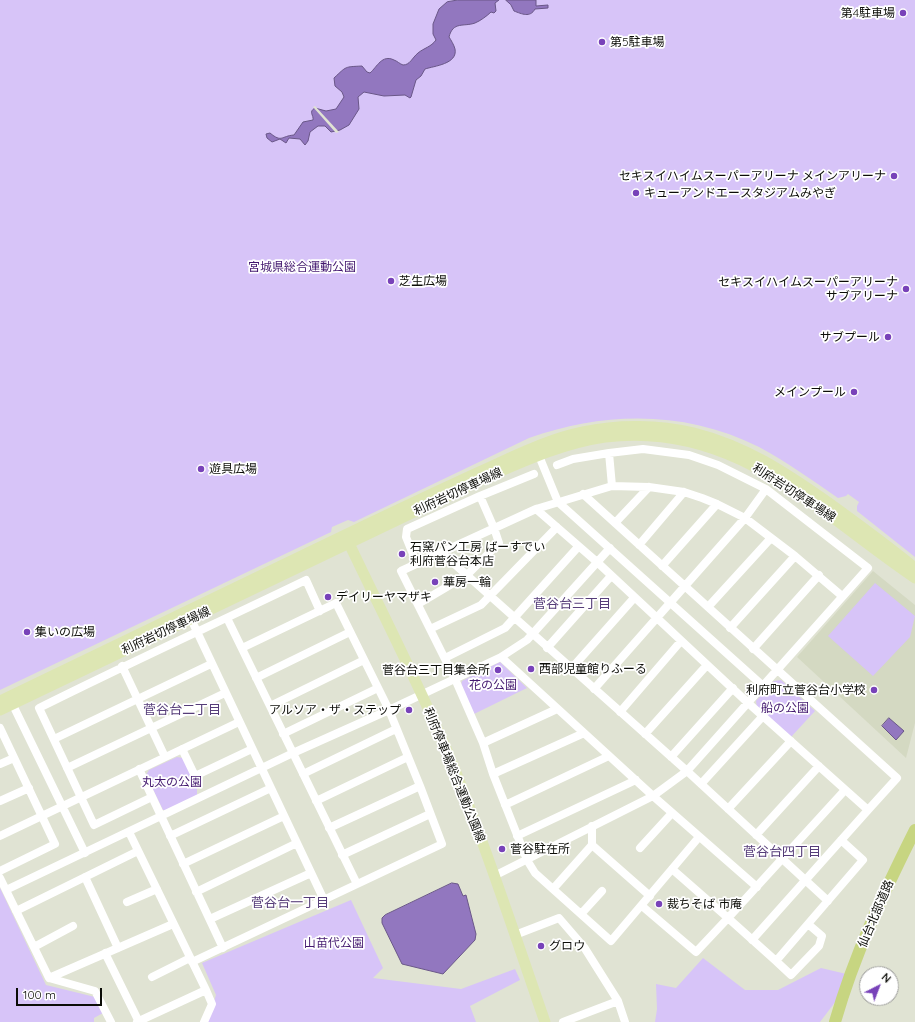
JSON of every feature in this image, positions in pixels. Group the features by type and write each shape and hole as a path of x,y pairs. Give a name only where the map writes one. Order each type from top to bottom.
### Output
{"highway":[{"name":"仙台北部道路","path":"835,1022 854,965 874,915 915,830"}],"main road":[{"name":"利府岩切停車場線","path":"7,701 191,619 439,490 537,451 559,438 609,428 660,428 693,433 742,449 769,462 792,477 915,568"},
{"name":"利府岩切停車場線","path":"537,451 567,446 604,437 635,435 686,441 720,450 737,457 792,488 915,578"},
{"name":"利府岩切停車場線","path":"0,710 7,701 347,539"},
{"name":"利府停車場総合運動公園線","path":"347,539 421,695 452,765 494,876 545,1022"}],"street":[{"path":"494,876 653,796 687,771 762,685 868,568 766,489 718,465 689,455 643,449 574,459 557,465"},
{"path":"537,451 558,502 762,685"},
{"path":"609,453 612,486"},
{"path":"417,564 406,537 407,529 480,496 534,474"},
{"path":"700,837 611,941 535,873 527,860 493,774 483,743 445,658 401,571 536,509 612,486 649,487 684,492 717,504 745,518 819,575 842,596"},
{"path":"615,523 649,487"},
{"path":"594,689 745,518 766,489"},
{"path":"639,545 684,492"},
{"path":"583,494 897,778 752,940"},
{"path":"418,604 467,575 499,543 480,496"},
{"path":"662,566 717,504"},
{"path":"536,509 597,562 732,688 868,810"},
{"path":"430,629 481,605 557,528"},
{"path":"708,607 771,538"},
{"path":"445,658 505,628 578,546"},
{"path":"6,890 293,753 501,657 517,647 532,634 610,548"},
{"path":"442,552 547,648 687,771 828,901"},
{"path":"730,628 795,556"},
{"path":"753,649 819,575"},
{"path":"547,648 611,576"},
{"path":"152,797 94,825 39,708 122,666 197,633 306,580 320,611"},
{"path":"571,668 634,598"},
{"path":"152,977 223,948 442,844 389,710 336,603 242,648"},
{"path":"227,618 356,884"},
{"path":"191,619 324,900"},
{"path":"256,678 350,632"},
{"path":"620,712 682,641"},
{"path":"501,657 653,796 757,887"},
{"path":"270,706 364,660"},
{"path":"54,740 211,664"},
{"path":"645,734 707,664"},
{"path":"122,666 165,757"},
{"path":"283,734 378,688"},
{"path":"671,757 732,688"},
{"path":"67,768 225,692"},
{"path":"7,701 85,853"},
{"path":"483,743 557,709"},
{"path":"701,784 763,716"},
{"path":"0,836 239,722"},
{"path":"0,728 55,844 0,871"},
{"path":"303,774 396,729"},
{"path":"493,774 584,733"},
{"path":"728,809 791,741"},
{"path":"182,749 196,776 252,748"},
{"path":"505,805 609,756"},
{"path":"316,801 408,757"},
{"path":"0,764 14,758"},
{"path":"756,835 819,766"},
{"path":"139,770 223,948"},
{"path":"517,836 636,780"},
{"path":"329,828 420,786"},
{"path":"0,801 29,788"},
{"path":"170,836 271,788"},
{"path":"642,906 696,952 845,790"},
{"path":"640,848 672,813"},
{"path":"342,855 430,814"},
{"path":"183,864 284,816"},
{"path":"553,889 592,845 592,826"},
{"path":"129,832 212,1004 204,1022"},
{"path":"776,962 863,860 841,840"},
{"path":"196,892 297,844"},
{"path":"592,845 650,896"},
{"path":"16,911 138,852"},
{"path":"672,869 791,975 819,946 822,936 808,924"},
{"path":"210,919 311,873"},
{"path":"85,877 118,948"},
{"path":"0,878 49,978 95,991 111,1022"},
{"path":"127,902 157,889"},
{"path":"581,914 602,891"},
{"path":"515,935 559,918 584,948 618,1001 626,1022"},
{"path":"49,978 173,924"},
{"path":"34,947 73,926"},
{"path":"105,953 138,1022 206,990"},
{"path":"563,1022 618,1001"}],"shaded area":[{"path":"458,0 499,0 495,3 496,11 494,13 491,12 475,23 459,26 453,29 449,37 455,49 453,58 444,64 425,69 421,76 416,80 410,98 405,95 384,96 364,92 358,97 359,109 349,125 340,130 331,132 325,126 318,126 310,132 308,141 305,145 300,139 289,138 286,143 280,139 272,142 267,138 266,134 270,133 277,138 294,135 303,122 313,120 312,111 315,108 326,111 336,109 344,97 342,92 335,86 334,78 346,68 362,66 367,72 370,73 380,62 386,59 394,60 403,65 407,64 418,53 436,40 433,34 433,24 439,9 447,2"},
{"path":"506,0 536,0 536,6 548,5 548,8 535,9 531,14 523,14 514,11"},
{"name":"利府町立菅谷台小学校","path":"873,571 915,605 915,723 906,758 797,657"},
{"path":"889,718 904,731 896,740 882,726"},
{"path":"452,883 458,884 463,896 466,895 476,934 475,940 443,974 402,964 382,923 382,918 385,915"}],"green space":[{"name":"宮城県総合運動公園","path":"0,0 915,0 915,557 857,511 859,502 848,494 838,498 799,471 759,447 731,435 703,426 645,418 616,419 587,423 558,429 529,438 354,522 348,520 332,527 331,532 0,690"},
{"path":"875,583 915,616 910,637 873,676 828,636"},
{"name":"花の公園","path":"500,662 527,688 474,714 461,685 462,681"},
{"name":"船の公園","path":"781,680 815,711 791,737 757,707 756,701 774,681"},
{"name":"丸太の公園","path":"177,757 183,758 197,789 197,795 168,810 163,810 146,775 149,770"},
{"path":"0,888 46,985 95,997 103,1013 94,1018 94,1022 0,1022"},
{"name":"山苗代公園","path":"351,900 383,968 373,978 461,989 515,969 520,980 470,1006 476,1022 207,1022 216,995 202,963"},
{"path":"703,958 745,990 778,990 821,968 855,976 820,1022 655,1022 657,1009 656,984 676,988"}],"pier":[{"path":"315,106 339,132 336,133 313,107"}],"place":[{"name":"第4駐車場","path":"903,13"},
{"name":"第5駐車場","path":"602,42"},
{"name":"セキスイハイムスーパーアリーナ メインアリーナ","path":"894,176"},
{"name":"キューアンドエースタジアムみやぎ","path":"636,193"},
{"name":"芝生広場","path":"391,281"},
{"name":"セキスイハイムスーパーアリーナ サブアリーナ","path":"906,289"},
{"name":"サブプール","path":"888,337"},
{"name":"メインプール","path":"854,392"},
{"name":"遊具広場","path":"201,469"},
{"name":"石窯パン工房 ばーすでい 利府菅谷台本店","path":"402,554"},
{"name":"華房一輪","path":"435,582"},
{"name":"デイリーヤマザキ","path":"328,597"},
{"name":"集いの広場","path":"27,632"},
{"name":"西部児童館りふーる","path":"531,669"},
{"name":"菅谷台三丁目集会所","path":"498,670"},
{"name":"利府町立菅谷台小学校","path":"874,690"},
{"name":"アルソア・ザ・ステップ","path":"409,710"},
{"name":"菅谷駐在所","path":"502,849"},
{"name":"裁ちそば 市庵","path":"659,904"},
{"name":"グロウ","path":"541,946"}],"district":[{"name":"菅谷台三丁目","path":"572,604"},
{"name":"菅谷台二丁目","path":"182,710"},
{"name":"菅谷台四丁目","path":"782,852"},
{"name":"菅谷台一丁目","path":"290,903"}]}
